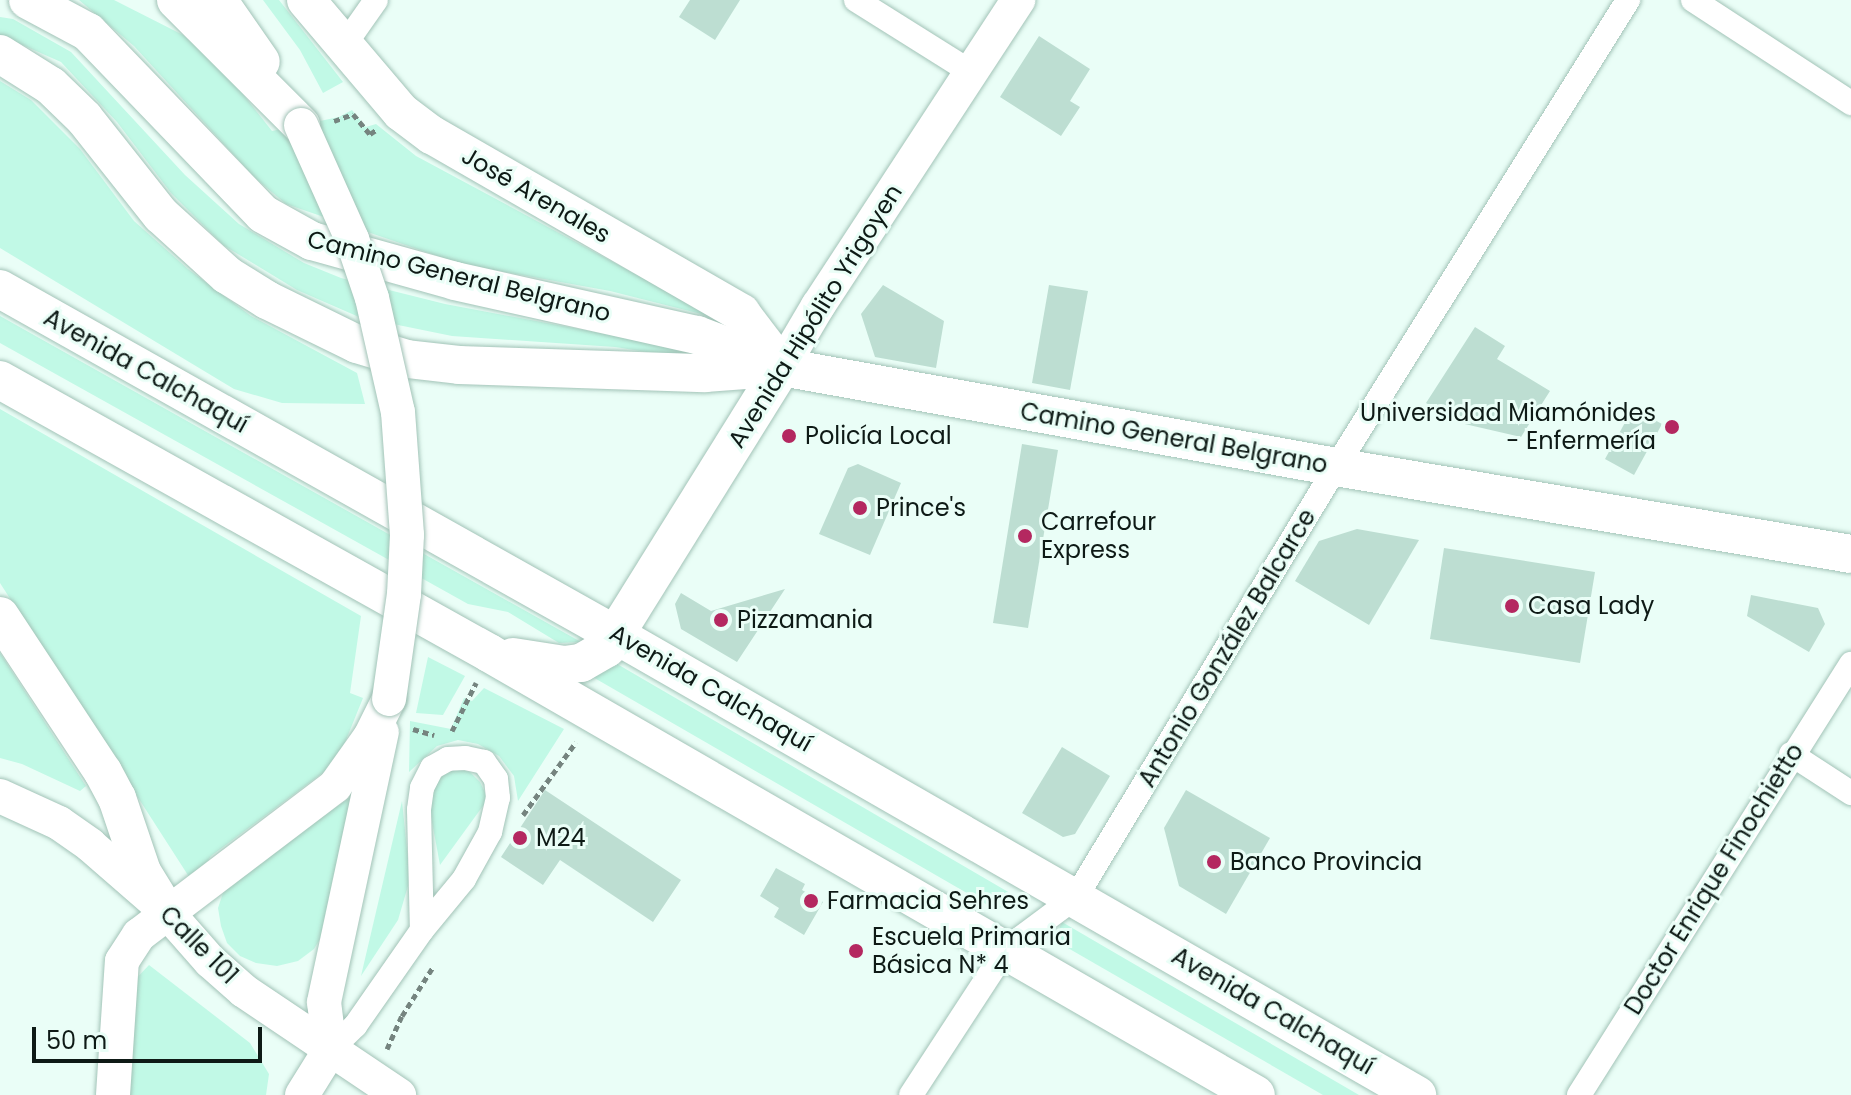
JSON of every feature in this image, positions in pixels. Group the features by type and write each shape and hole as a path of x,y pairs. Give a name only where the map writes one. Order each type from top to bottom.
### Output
{"main road":[{"name":"Camino General Belgrano","path":"28,0 88,32 121,63 243,195 286,230 312,241 455,281 697,335 782,367 1336,467 1851,554"},
{"path":"149,0 193,25 318,123"},
{"path":"176,0 229,55"},
{"path":"218,0 318,123 372,298 398,412 407,535 404,594 389,699 324,1002 330,1050 302,1095"},
{"name":"José Arenales","path":"306,0 401,112 432,135 728,304 741,313 782,367"},
{"name":"Avenida Hipólito Yrigoyen","path":"489,653 542,663 581,663 607,648 818,306 1018,0"},
{"name":"Camino General Belgrano","path":"0,54 30,70 73,107 161,215 227,275 267,300 357,344 407,359 459,365 705,373 782,367"},
{"name":"Avenida Calchaquí","path":"0,289 616,635 1417,1095"},
{"path":"0,380 489,653 1256,1095"},
{"path":"0,616 103,772 117,798 142,872 166,911"},
{"path":"113,1095 122,961 145,928 335,786 370,737 389,699"},
{"name":"Calle 101","path":"0,796 59,823 90,845 166,911 210,961 244,991 399,1095"}],"street":[{"path":"343,47 376,0"},
{"path":"856,0 971,72"},
{"name":"Antonio González Balcarce","path":"1006,949 1076,897 1336,467 1628,0"},
{"path":"1693,0 1851,103"},
{"name":"Doctor Enrique Finochietto","path":"1579,1095 1791,754 1851,664"},
{"path":"1791,754 1851,793"},
{"path":"330,1050 355,1026 422,930 464,879 490,832 498,798 496,779 484,762 465,758 448,759 432,768 422,788 419,810 422,930"},
{"path":"911,1095 1006,949"}],"path":[{"path":"318,123 353,114 370,134"},
{"path":"414,730 448,738 467,704"}],"green space":[{"path":"79,0 114,0 183,35 223,69 272,131 339,117 352,110 366,127 376,124 416,156 717,318 610,291 461,264 286,204 254,177 134,46"},
{"path":"263,0 279,0 343,82 323,93 300,50"},
{"path":"0,17 13,19 71,52 185,175 239,224 304,263 341,278 445,304 702,352 710,362 615,347 452,336 359,317 297,290 223,245 171,193 117,122 61,62 0,35"},
{"path":"0,81 31,100 80,149 134,221 188,269 251,316 357,373 365,404 282,403 234,389 0,248"},
{"path":"0,316 581,642 559,643 508,612 468,604 0,343"},
{"path":"0,409 361,616 350,693 363,698 337,762 211,856 193,883 0,583"},
{"path":"0,653 86,786 80,791 22,764 0,758"},
{"path":"428,657 465,676 443,715 416,713"},
{"path":"612,661 1010,893 998,911 591,676 607,670"},
{"path":"484,688 564,729 518,801 514,776 499,756 478,744 458,740 437,746 409,772 410,721 451,729 464,698 472,701"},
{"path":"451,768 470,772 480,782 488,799 440,865 428,800 437,780"},
{"path":"351,797 323,934 314,949 298,961 277,966 256,963 240,956 227,943 221,926 218,908 224,890 238,874"},
{"path":"402,801 410,879 398,920 361,976"},
{"path":"1062,922 1359,1095 1323,1095 1054,940"},
{"path":"149,965 250,1043 269,1074 266,1095 126,1095 131,984"}],"building":[{"path":"690,0 740,0 715,40 679,17"},
{"path":"1039,36 1090,69 1070,101 1080,107 1061,136 1000,97"},
{"path":"883,285 944,321 936,368 875,357 861,314"},
{"path":"1049,285 1088,291 1070,390 1032,383"},
{"path":"1475,327 1505,346 1497,359 1550,391 1521,437 1456,422 1426,403"},
{"path":"1633,408 1662,424 1634,475 1605,459"},
{"name":"Carrefour Express","path":"1022,444 1058,450 1028,628 993,623"},
{"name":"Prince's","path":"858,464 901,483 870,555 819,534 848,468"},
{"path":"1357,529 1419,540 1369,625 1295,581 1319,541"},
{"name":"Casa Lady","path":"1444,548 1595,572 1580,663 1430,639"},
{"name":"Pizzamania","path":"785,589 737,662 681,629 675,604 681,593 711,611"},
{"path":"1751,595 1818,608 1825,624 1809,652 1747,616"},
{"path":"1062,747 1110,776 1075,834 1063,837 1022,813"},
{"path":"545,790 681,880 653,922 560,860 543,885 501,857"},
{"name":"Banco Provincia","path":"1186,790 1270,838 1226,914 1179,886 1164,828"},
{"path":"776,868 805,884 802,890 823,902 804,935 774,917 779,908 760,896"}],"place":[{"name":"Universidad Miamónides - Enfermería","path":"1672,427"},
{"name":"Policía Local","path":"789,436"},
{"name":"Prince's","path":"860,508"},
{"name":"Carrefour Express","path":"1025,536"},
{"name":"Casa Lady","path":"1512,606"},
{"name":"Pizzamania","path":"721,620"},
{"name":"M24","path":"520,838"},
{"name":"Banco Provincia","path":"1214,862"},
{"name":"Farmacia Sehres","path":"811,901"},
{"name":"Escuela Primaria Básica N* 4","path":"856,951"}]}
